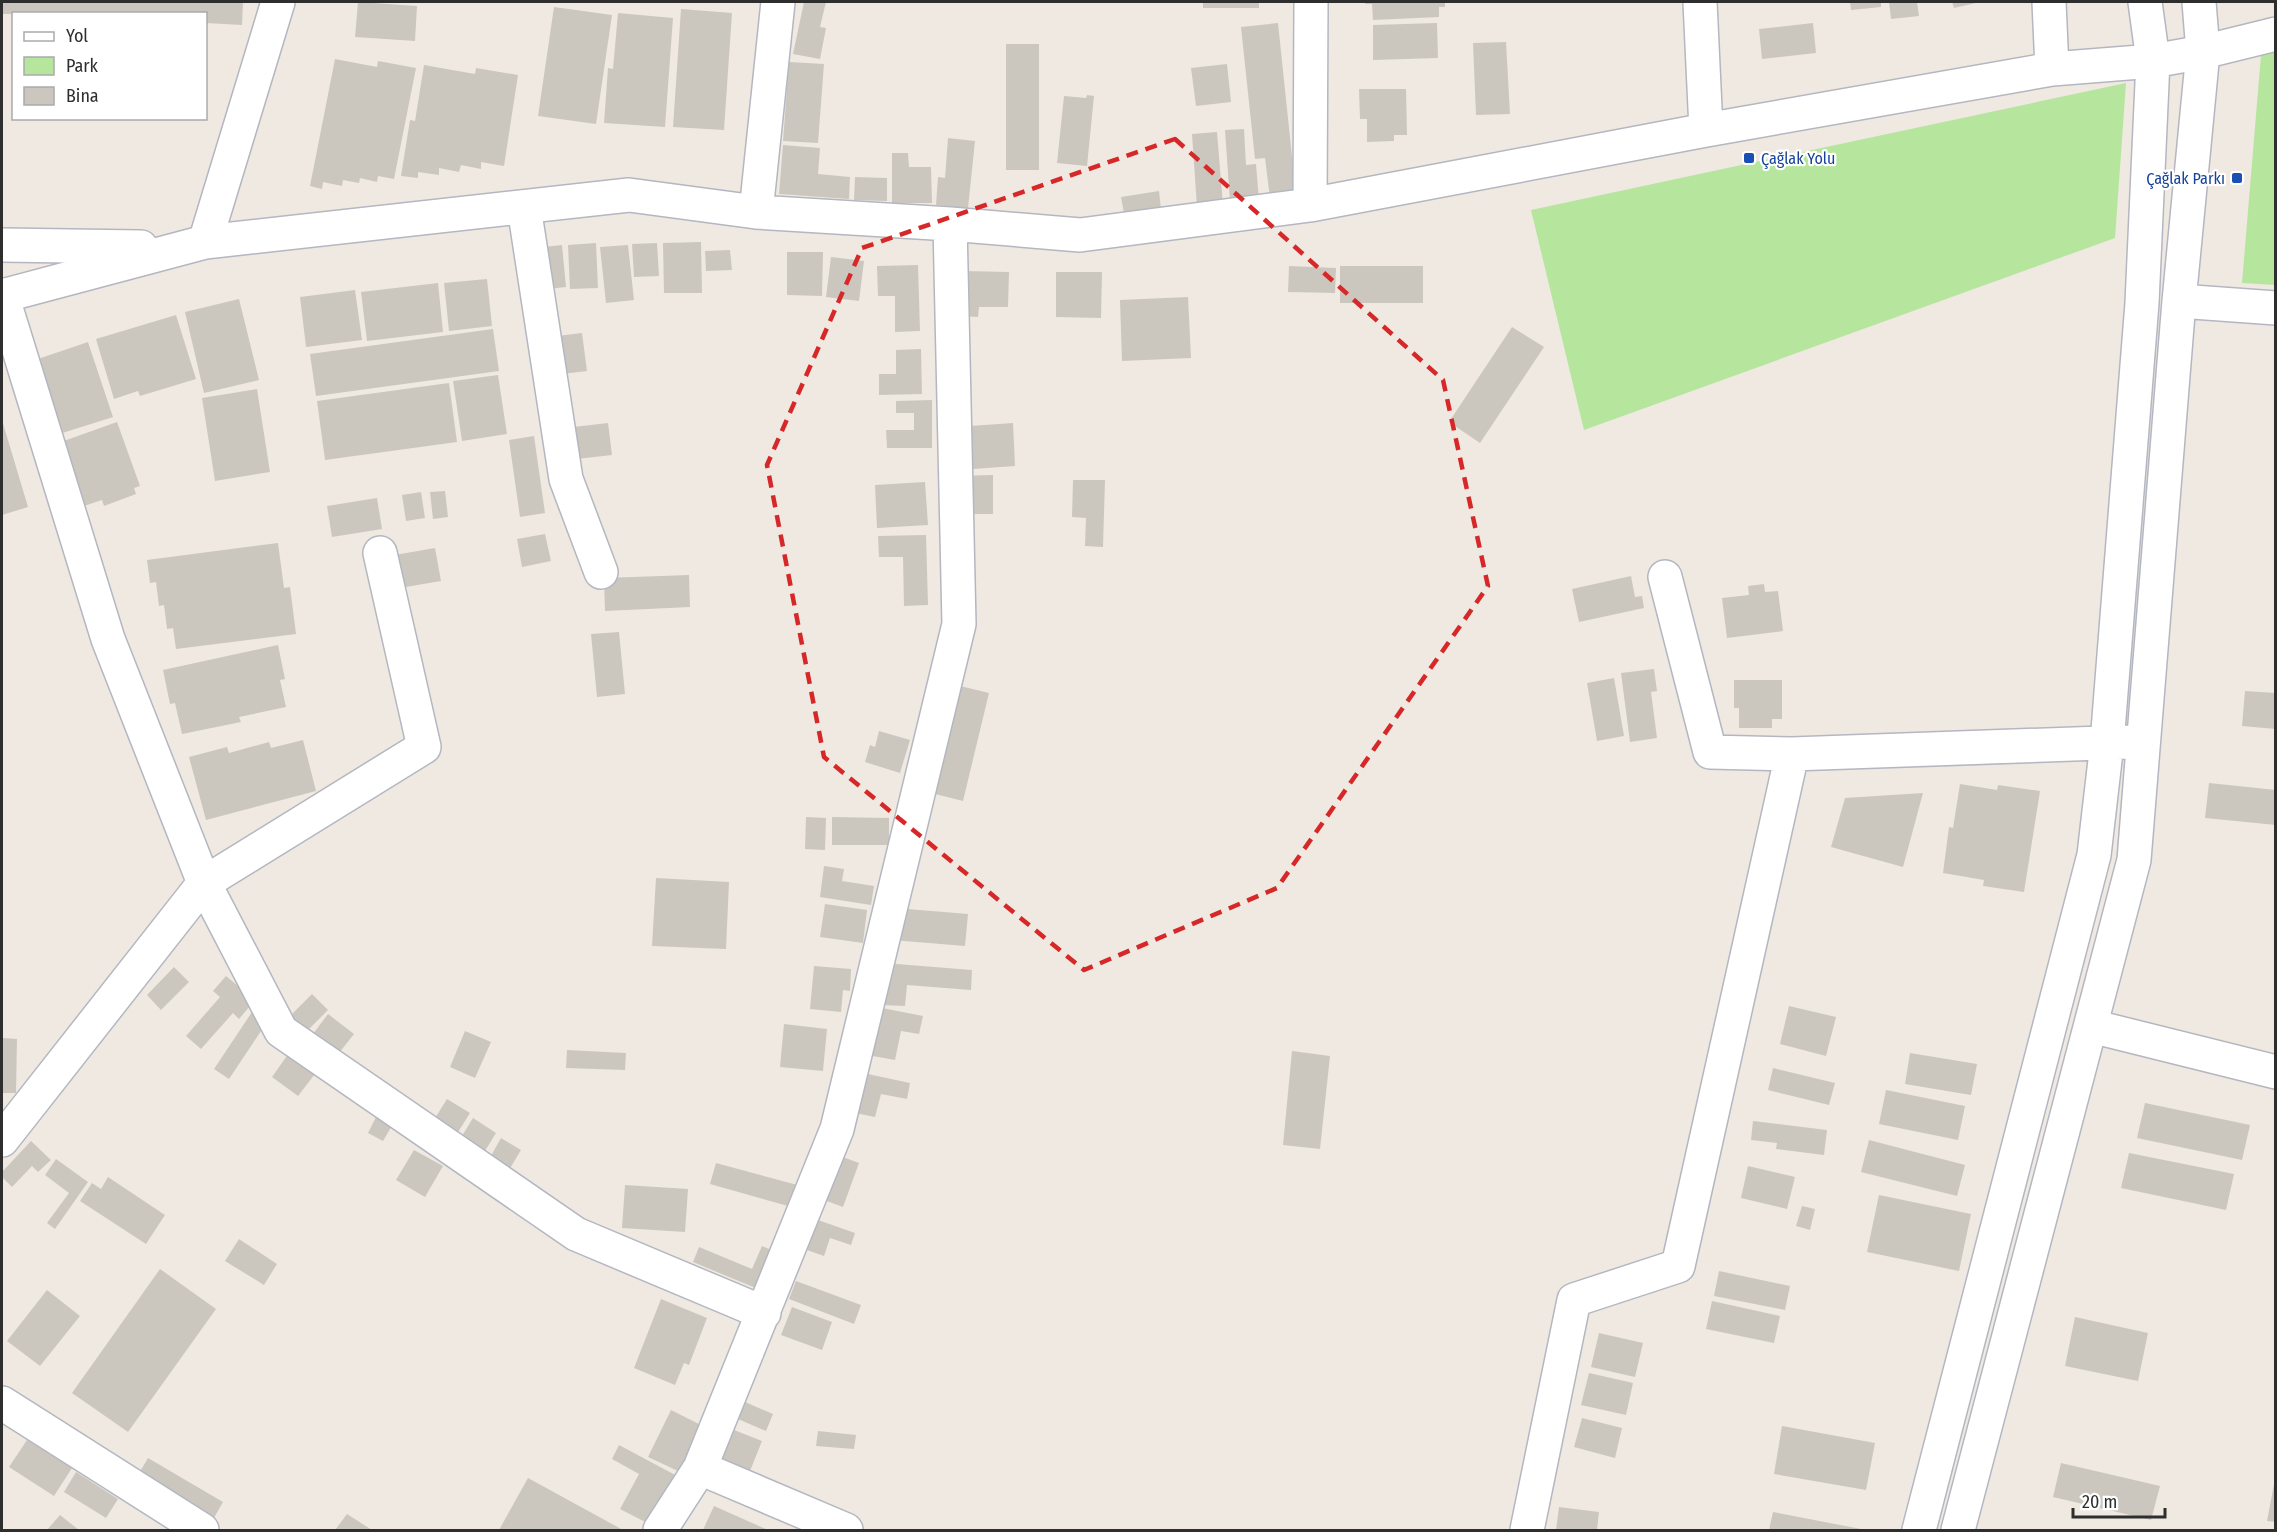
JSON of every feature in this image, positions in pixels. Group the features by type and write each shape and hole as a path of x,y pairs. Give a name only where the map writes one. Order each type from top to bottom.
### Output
{"street":[{"path":"194,245 278,2"},
{"path":"756,212 778,2"},
{"path":"1310,205 1311,2"},
{"path":"1700,2 1706,130"},
{"path":"2049,2 2052,69"},
{"path":"1919,1530 2094,855 2106,743 2142,303 2153,61 2145,2"},
{"path":"1958,1530 2134,860 2203,52 2199,2"},
{"path":"2,245 194,245 629,195 756,212 1080,235 1310,205 1706,130 2052,69 2153,61 2203,52 2276,34"},
{"path":"524,207 566,479 601,572"},
{"path":"660,1530 700,1468 837,1129 959,624 950,224"},
{"path":"194,245 2,296 108,639 204,883 281,1031 576,1234 764,1313"},
{"path":"2180,301 2276,308"},
{"path":"7,1127 204,883 424,747 381,553"},
{"path":"1665,577 1710,752 1792,754 2145,742"},
{"path":"1527,1530 1574,1300 1678,1266 1792,754"},
{"path":"2091,1026 2276,1072"},
{"path":"2,1403 202,1530"},
{"path":"700,1468 846,1530"}],"highlighted area":[{"path":"1175,139 1443,380 1488,586 1277,888 1084,970 824,757 767,465 862,248"}],"green space":[{"path":"2275,52 2275,285 2242,283 2261,55"},
{"path":"2126,83 2115,238 1584,430 1531,210"}],"building":[{"path":"2,2 243,2 242,25 207,23 207,12 12,12 12,14 2,14"},
{"path":"358,2 417,6 415,41 355,37"},
{"path":"804,2 826,2 820,27 826,28 820,59 793,54"},
{"path":"1203,2 1259,2 1259,8 1203,8"},
{"path":"1365,2 1445,2 1445,7 1439,7 1439,17 1373,20 1372,4 1365,4"},
{"path":"1850,2 1881,2 1881,7 1851,10"},
{"path":"1889,2 1917,2 1919,16 1891,19"},
{"path":"1952,2 1980,2 1954,8"},
{"path":"554,7 612,15 596,124 538,116"},
{"path":"681,9 732,13 724,130 673,127"},
{"path":"618,13 673,18 665,127 604,123 608,68 613,69"},
{"path":"1278,23 1296,195 1270,198 1265,158 1255,159 1241,27"},
{"path":"1437,23 1438,58 1373,60 1373,25"},
{"path":"1813,23 1816,53 1762,59 1759,29"},
{"path":"1506,42 1510,114 1476,115 1473,43"},
{"path":"1006,44 1039,44 1039,170 1006,170"},
{"path":"335,59 377,67 378,61 416,68 394,179 378,176 377,182 360,178 359,183 343,180 342,186 323,182 322,189 310,186"},
{"path":"789,62 824,64 818,143 783,141"},
{"path":"1227,64 1231,102 1196,106 1191,68"},
{"path":"424,65 475,74 476,68 518,75 504,166 481,162 481,169 461,165 459,172 439,168 439,175 418,172 418,178 401,176 410,120 415,121"},
{"path":"1359,89 1406,89 1407,135 1394,135 1394,141 1367,142 1367,119 1360,119"},
{"path":"1087,95 1094,96 1087,166 1057,163 1064,96 1086,98"},
{"path":"1244,129 1246,165 1256,164 1259,200 1230,202 1225,130"},
{"path":"1217,132 1223,205 1197,207 1192,134"},
{"path":"948,138 975,141 968,208 936,205 938,177 945,178"},
{"path":"783,145 820,148 818,174 850,177 849,199 779,194"},
{"path":"892,153 908,153 909,167 931,167 932,203 892,203"},
{"path":"855,177 887,178 887,201 854,200"},
{"path":"1159,191 1161,209 1125,219 1121,197"},
{"path":"701,242 702,293 664,293 663,243"},
{"path":"596,243 598,288 570,289 568,245"},
{"path":"657,243 659,276 634,277 632,244"},
{"path":"562,245 566,287 539,290 534,248"},
{"path":"628,245 634,300 606,303 600,247"},
{"path":"730,250 732,270 706,271 705,251"},
{"path":"787,252 823,252 822,296 787,295"},
{"path":"831,257 864,261 859,301 826,297"},
{"path":"918,265 920,331 895,332 895,296 878,296 877,266"},
{"path":"1289,266 1336,268 1335,293 1288,292"},
{"path":"1340,266 1423,266 1423,303 1340,303"},
{"path":"963,271 1009,272 1008,307 979,307 978,317 962,316"},
{"path":"1056,272 1102,272 1101,318 1056,317"},
{"path":"487,279 492,326 449,331 444,283"},
{"path":"438,283 443,332 367,341 361,292"},
{"path":"355,290 362,340 306,347 300,297"},
{"path":"1188,297 1191,358 1122,361 1120,300"},
{"path":"239,299 259,380 204,393 185,312"},
{"path":"176,315 196,379 140,396 138,391 114,399 96,339"},
{"path":"1512,327 1544,347 1480,443 1449,422"},
{"path":"493,329 499,371 316,396 310,354"},
{"path":"582,333 587,371 554,375 549,337"},
{"path":"88,342 113,417 56,435 32,361"},
{"path":"921,349 922,394 879,395 879,374 896,374 896,350"},
{"path":"498,375 507,434 462,441 453,381"},
{"path":"449,383 457,442 325,460 317,401"},
{"path":"257,389 270,472 215,481 202,398"},
{"path":"932,400 932,448 887,448 886,430 914,430 914,413 896,413 896,401"},
{"path":"2,420 28,507 2,515"},
{"path":"117,422 140,486 134,488 136,494 104,506 102,500 84,506 61,442"},
{"path":"608,423 612,455 568,460 565,428"},
{"path":"1013,423 1015,466 959,470 956,427"},
{"path":"534,436 545,513 520,517 509,440"},
{"path":"993,475 993,514 958,514 958,476"},
{"path":"1073,480 1105,480 1103,547 1085,546 1086,518 1072,517"},
{"path":"925,482 928,525 877,528 875,485"},
{"path":"445,491 448,517 433,519 430,492"},
{"path":"421,492 425,518 406,521 402,495"},
{"path":"377,498 382,529 332,537 327,506"},
{"path":"545,534 551,561 522,567 517,539"},
{"path":"926,535 928,605 904,606 903,557 879,557 878,536"},
{"path":"278,543 284,588 290,587 296,634 176,649 173,628 167,629 164,605 159,606 156,582 150,583 147,560"},
{"path":"435,548 441,581 394,589 389,556"},
{"path":"689,575 690,607 605,611 604,578"},
{"path":"1631,576 1635,597 1642,596 1644,608 1579,622 1572,589"},
{"path":"1764,584 1765,592 1778,591 1783,631 1727,638 1722,598 1749,595 1748,586"},
{"path":"619,632 625,694 597,697 591,634"},
{"path":"278,645 285,679 280,680 286,707 239,717 241,722 182,734 175,703 170,704 163,670"},
{"path":"1654,669 1657,691 1651,692 1657,738 1630,742 1621,673"},
{"path":"1614,678 1624,736 1597,741 1587,683"},
{"path":"1734,680 1782,680 1782,719 1772,719 1772,728 1739,728 1739,708 1734,708"},
{"path":"956,685 989,693 963,801 931,793"},
{"path":"2245,691 2276,693 2276,729 2242,726"},
{"path":"879,731 910,740 900,773 865,762 870,745 875,747"},
{"path":"303,740 316,791 206,820 189,757 227,747 229,753 269,742 271,748"},
{"path":"2209,783 2276,790 2276,825 2205,818"},
{"path":"1960,784 1997,790 1998,785 2040,791 2024,892 1983,886 1984,880 1943,873 1949,827 1953,828"},
{"path":"1923,793 1903,867 1831,847 1845,798"},
{"path":"806,817 826,818 825,850 805,849"},
{"path":"832,817 889,818 889,845 832,845"},
{"path":"824,866 844,869 842,881 874,886 871,905 820,897"},
{"path":"656,878 729,882 726,949 652,946"},
{"path":"825,904 867,910 863,943 820,937"},
{"path":"895,908 968,914 965,946 892,940"},
{"path":"884,963 972,970 971,990 907,985 905,1006 881,1005"},
{"path":"814,966 851,969 850,991 843,990 841,1012 810,1009"},
{"path":"174,967 189,982 161,1010 147,995"},
{"path":"226,976 255,1000 239,1019 233,1013 201,1049 186,1036 220,997 213,991"},
{"path":"312,994 328,1010 305,1033 289,1017"},
{"path":"1789,1006 1836,1017 1826,1056 1780,1044"},
{"path":"877,1007 923,1016 919,1034 901,1031 895,1060 867,1055"},
{"path":"254,1009 269,1019 229,1079 214,1069"},
{"path":"328,1014 354,1034 335,1058 310,1038"},
{"path":"784,1024 827,1029 823,1071 780,1067"},
{"path":"465,1031 491,1042 475,1078 450,1067"},
{"path":"2,1038 17,1039 16,1093 2,1093"},
{"path":"291,1050 318,1070 298,1096 272,1077"},
{"path":"567,1050 626,1053 625,1070 566,1068"},
{"path":"1292,1051 1330,1056 1320,1149 1283,1145"},
{"path":"1910,1053 1977,1064 1971,1095 1905,1084"},
{"path":"1773,1068 1835,1083 1829,1105 1768,1090"},
{"path":"863,1073 910,1083 907,1099 881,1094 875,1117 855,1113"},
{"path":"1886,1090 1965,1106 1958,1140 1879,1124"},
{"path":"447,1099 470,1113 455,1137 432,1123"},
{"path":"2145,1103 2250,1125 2242,1160 2137,1138"},
{"path":"377,1115 393,1124 383,1141 368,1133"},
{"path":"473,1118 496,1133 480,1159 457,1144"},
{"path":"1753,1121 1827,1130 1824,1155 1776,1149 1777,1143 1751,1140"},
{"path":"501,1138 521,1150 506,1175 487,1163"},
{"path":"1869,1140 1965,1165 1957,1196 1861,1172"},
{"path":"31,1141 51,1160 38,1172 32,1166 12,1187 2,1177 2,1172"},
{"path":"414,1150 443,1166 425,1197 396,1180"},
{"path":"2129,1153 2234,1174 2226,1210 2121,1188"},
{"path":"840,1156 859,1163 843,1207 824,1200"},
{"path":"56,1159 88,1182 55,1229 47,1223 69,1193 45,1175"},
{"path":"716,1163 801,1186 795,1208 710,1184"},
{"path":"1748,1166 1795,1177 1787,1209 1741,1198"},
{"path":"108,1177 165,1215 146,1244 80,1201 92,1183 101,1189"},
{"path":"625,1185 688,1189 685,1232 622,1228"},
{"path":"1879,1195 1971,1214 1959,1271 1867,1252"},
{"path":"1802,1206 1815,1209 1810,1230 1796,1226"},
{"path":"818,1220 855,1233 851,1245 830,1238 824,1256 807,1250"},
{"path":"239,1239 277,1264 264,1285 225,1261"},
{"path":"762,1246 781,1254 765,1292 693,1262 699,1247 752,1269"},
{"path":"160,1269 216,1309 128,1432 72,1393"},
{"path":"1719,1271 1790,1286 1785,1310 1714,1296"},
{"path":"796,1281 861,1305 854,1324 789,1299"},
{"path":"47,1290 80,1316 40,1366 7,1341"},
{"path":"661,1299 707,1318 689,1365 684,1363 675,1385 634,1368"},
{"path":"1712,1301 1780,1316 1774,1343 1706,1329"},
{"path":"792,1307 832,1322 822,1350 781,1335"},
{"path":"2075,1317 2148,1333 2138,1381 2065,1366"},
{"path":"1599,1333 1643,1343 1635,1377 1591,1367"},
{"path":"1589,1373 1633,1383 1626,1415 1581,1405"},
{"path":"745,1402 773,1414 766,1431 738,1419"},
{"path":"671,1410 703,1426 680,1472 648,1457"},
{"path":"1582,1418 1622,1428 1615,1458 1574,1447"},
{"path":"1782,1426 1875,1443 1866,1490 1774,1474"},
{"path":"729,1428 762,1441 748,1476 714,1463"},
{"path":"818,1431 856,1435 854,1449 816,1446"},
{"path":"27,1440 72,1468 54,1496 9,1467"},
{"path":"619,1445 679,1477 653,1526 620,1509 639,1474 612,1459"},
{"path":"148,1458 223,1502 211,1523 135,1480"},
{"path":"2061,1463 2160,1486 2151,1520 2053,1497"},
{"path":"76,1472 118,1499 106,1518 64,1492"},
{"path":"528,1478 623,1530 499,1530"},
{"path":"2274,1484 2276,1484 2276,1522 2267,1521"},
{"path":"714,1506 768,1530 703,1530"},
{"path":"1559,1507 1599,1512 1597,1530 1556,1530"},
{"path":"1773,1512 1861,1529 1769,1530"},
{"path":"347,1514 372,1530 335,1530"},
{"path":"60,1515 79,1530 47,1530"}],"place":[{"name":"Çağlak Yolu","path":"1749,158"},
{"name":"Çağlak Parkı","path":"2237,178"}]}
